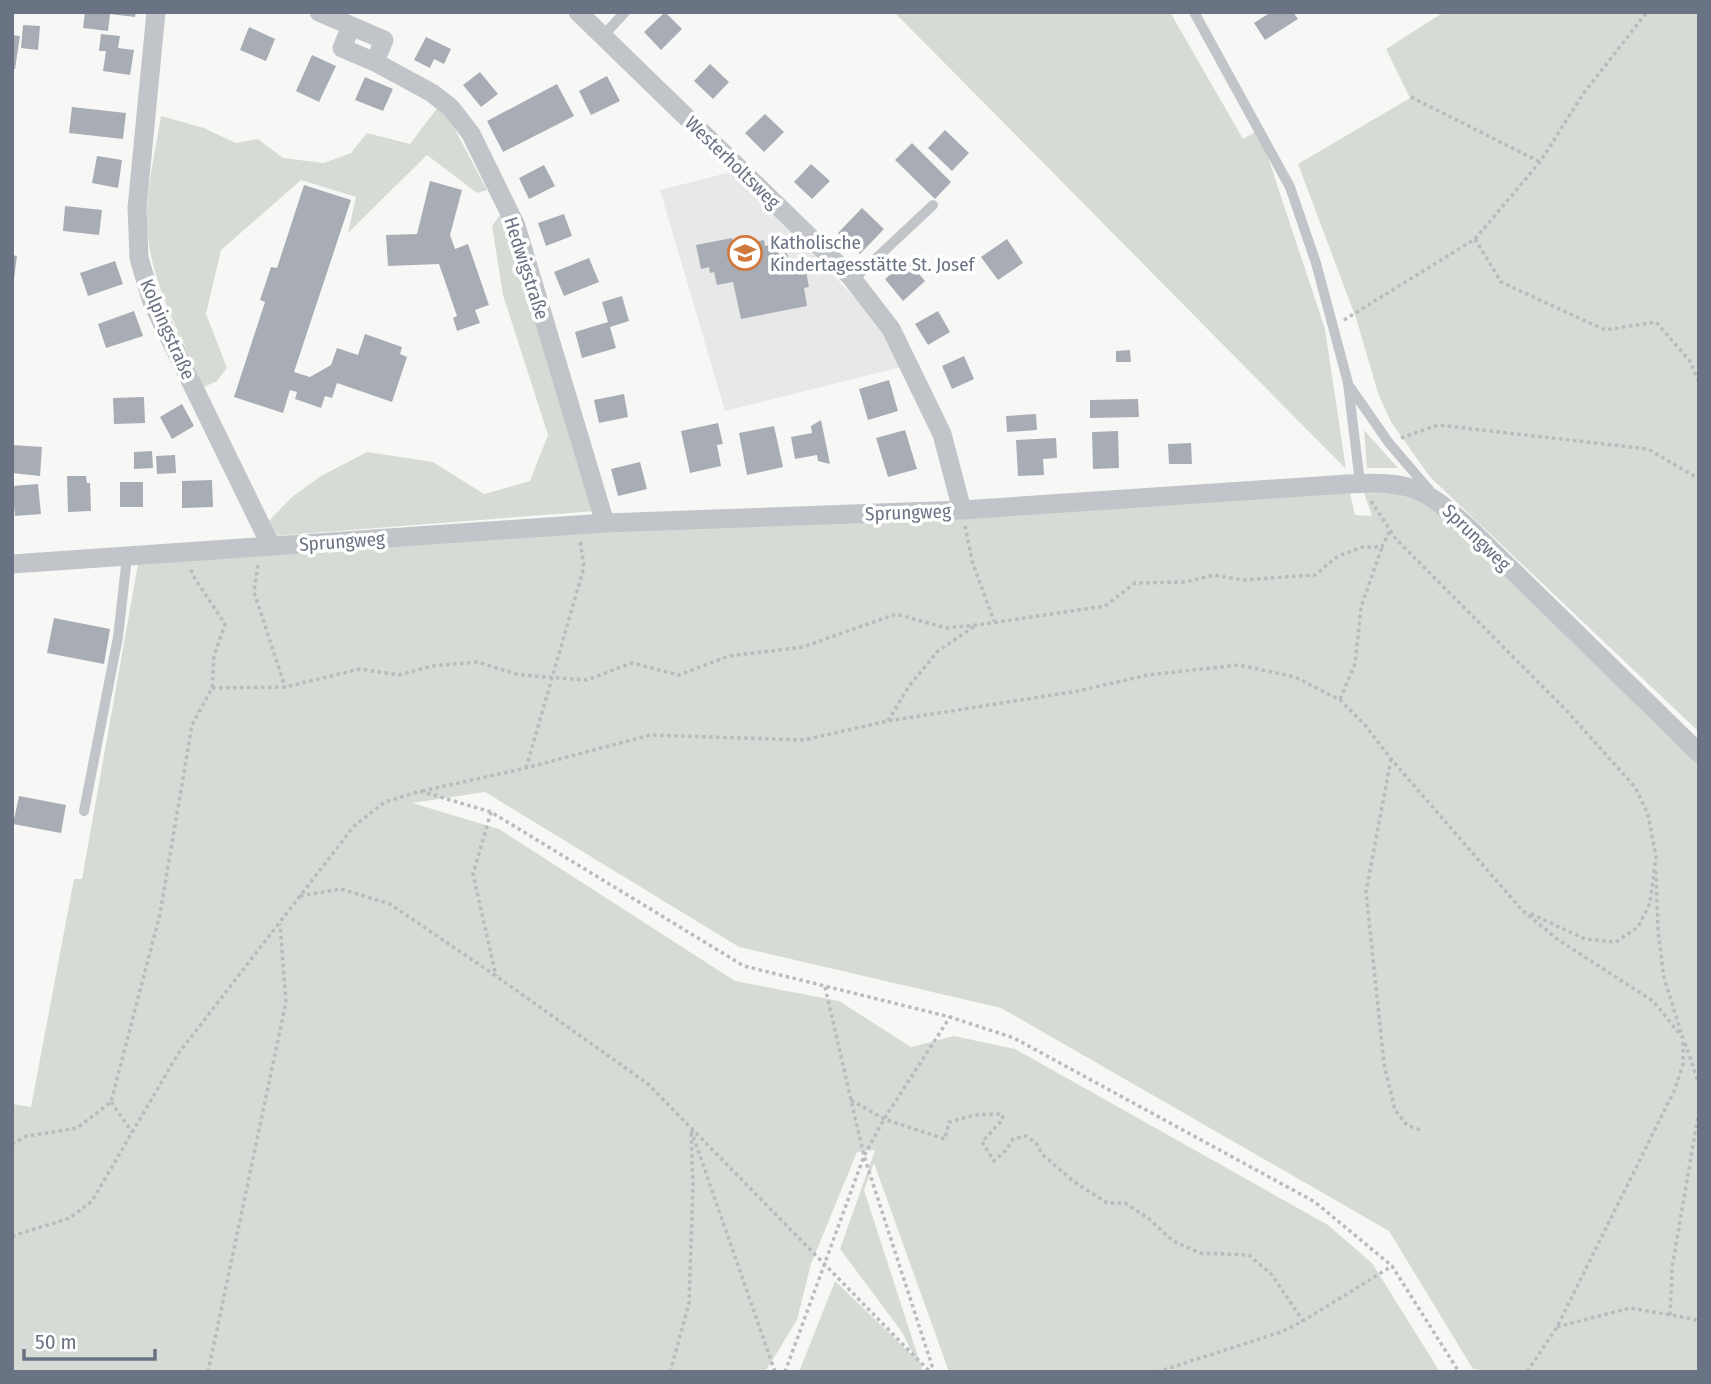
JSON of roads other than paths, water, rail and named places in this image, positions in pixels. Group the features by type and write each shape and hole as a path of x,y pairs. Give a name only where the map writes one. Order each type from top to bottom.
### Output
{"street":[{"name":"Kolpingstraße","path":"156,12 137,208 139,258 152,302 264,547"},
{"name":"Hedwigstraße","path":"319,12 384,40 375,62 432,93 451,108 471,134 516,226 605,523"},
{"name":"Westerholtsweg","path":"578,12 853,280 891,329 942,434 962,510"},
{"name":"Sprungweg","path":"12,564 605,523 962,510 1397,484 1417,489 1437,499 1699,753"}],"lane":[{"path":"603,36 625,12"},
{"path":"1194,12 1290,187 1317,263 1334,326 1348,383 1363,484"},
{"path":"853,280 933,205"},
{"path":"1348,383 1389,443 1437,499"},
{"path":"84,811 118,638 127,557"}],"place":[{"name":"Katholische Kindertagesstätte St. Josef","path":"745,253"}]}
